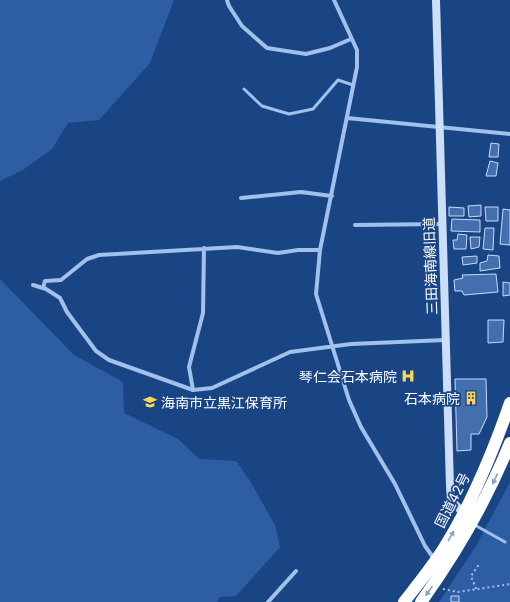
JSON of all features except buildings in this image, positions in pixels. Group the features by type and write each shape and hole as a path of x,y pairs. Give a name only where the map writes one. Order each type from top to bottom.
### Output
{"highway":[{"name":"国道42号","path":"404,602 436,560 463,513 492,450 510,403"},
{"name":"国道42号","path":"421,602 445,569 472,523 510,443"}],"street":[{"path":"228,0 229,6 242,26 267,48 306,54 330,48 351,39"},
{"path":"334,0 357,50 357,67 320,250 316,294 331,347 349,400 361,427 395,484 425,546 445,569"},
{"name":"三田海南線旧道","path":"436,0 451,500 472,523"},
{"path":"347,118 510,134"},
{"path":"241,198 302,192 332,196"},
{"path":"355,225 442,224"},
{"path":"43,288 45,282 61,280 87,259 99,255 237,247 278,254 298,250 320,250"},
{"path":"193,390 189,367 203,313 204,248"},
{"path":"33,285 43,288 60,298 67,312 96,351 109,360 193,390 212,388 290,352 351,344 445,340"},
{"path":"268,602 296,571"}],"lane":[{"path":"244,89 262,106 289,114 314,109 338,80 353,85"},
{"path":"472,523 505,542"}],"path":[{"path":"476,590 471,576 480,563"},
{"path":"433,586 458,592 510,584"}],"shaded area":[{"path":"0,0 174,0 150,63 99,120 68,123 52,149 23,170 0,181"},
{"path":"0,279 74,355 123,382 124,413 178,439 199,459 236,461 250,481 275,525 280,547 236,596 220,597 217,602 0,602"},
{"path":"510,482 510,602 439,602 476,546"}],"place":[{"name":"琴仁会石本病院","path":"408,376"},
{"name":"石本病院","path":"471,398"},
{"name":"海南市立黒江保育所","path":"150,402"}]}
